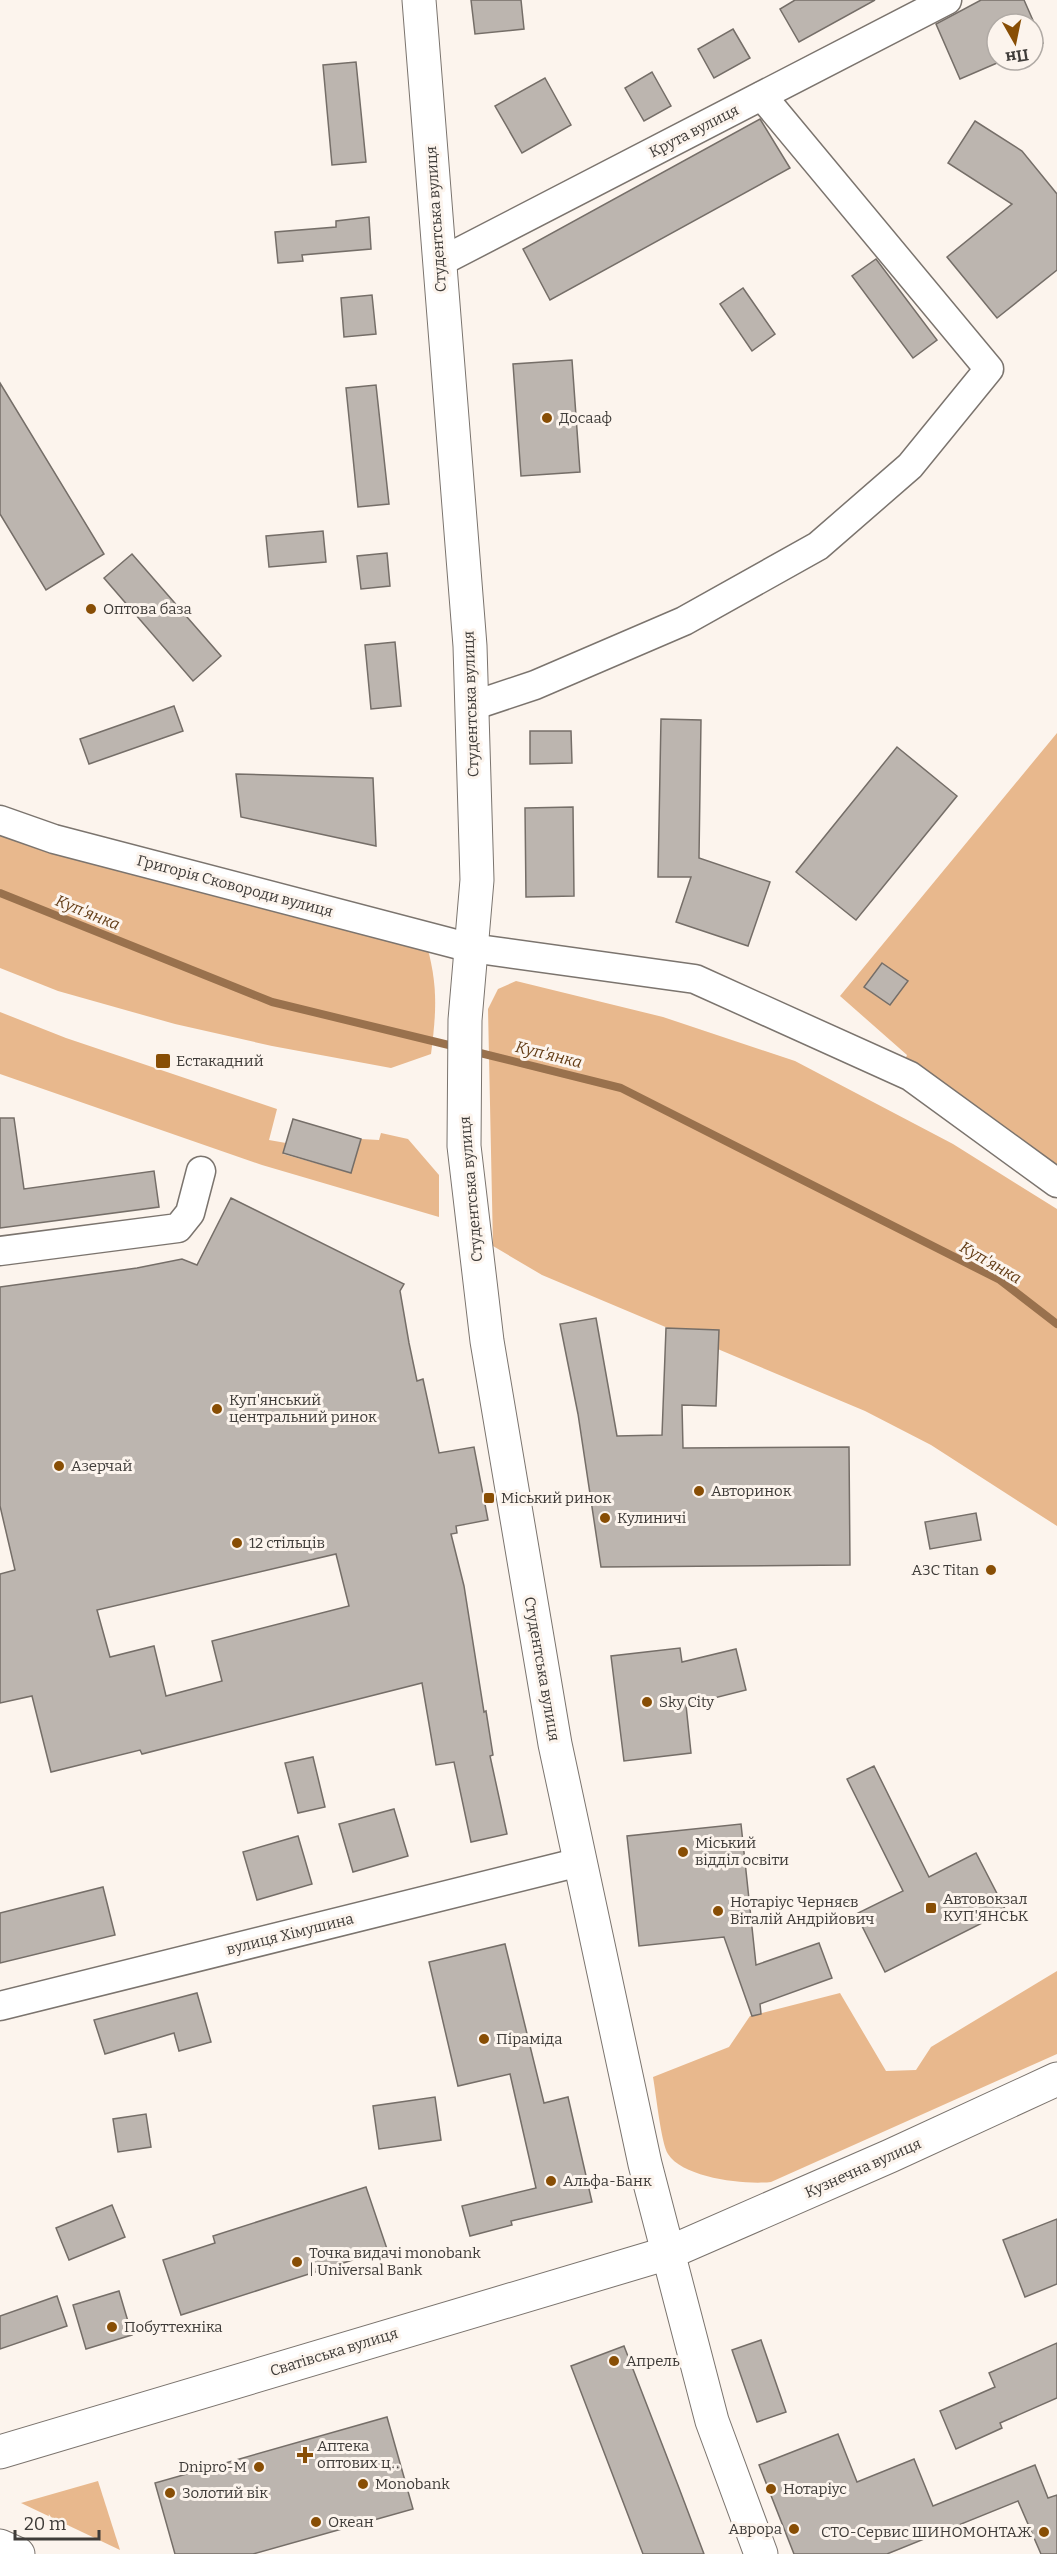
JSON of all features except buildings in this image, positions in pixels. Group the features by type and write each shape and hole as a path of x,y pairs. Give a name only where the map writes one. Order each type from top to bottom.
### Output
{"main road":[{"name":"Студентська вулиця","path":"419,0 470,646 477,880 465,1030 464,1146 487,1341 555,1744 645,2163 712,2421 761,2554"},
{"name":"Кузнечна вулиця","path":"668,2253 890,2156 1057,2079"},
{"name":"Сватівська вулиця","path":"0,2452 668,2253"},
{"path":"0,2546 18,2554"}],"street":[{"name":"Крута вулиця","path":"440,262 947,0"},
{"path":"472,706 535,685 684,621 818,546 910,466 988,369 762,96"},
{"name":"Григорія Сковороди вулиця","path":"0,820 54,839 471,948 695,979 910,1076 1057,1183"},
{"path":"0,1251 178,1228 190,1213 201,1171"},
{"name":"вулиця Хімушина","path":"0,2006 580,1862"}],"shaded area":[{"path":"1057,733 1057,1177 905,1060 907,1055 840,996"},
{"path":"0,820 424,935 432,967 435,995 431,1054 391,1068 272,1046 175,1024 58,991 0,968"},
{"path":"516,981 663,1017 795,1061 953,1144 1057,1209 1057,1526 931,1445 865,1411 542,1275 493,1246 488,1009 498,989"},
{"path":"0,1012 66,1038 277,1109 269,1140 286,1143 283,1154 351,1173 361,1139 379,1140 381,1133 408,1139 439,1175 439,1217 262,1165 0,1074"},
{"path":"1057,1971 1057,2054 771,2182 731,2181 700,2174 676,2162 665,2148 653,2077 729,2047 750,2016 840,1993 886,2071 916,2070 931,2047"},
{"path":"98,2481 120,2550 21,2503"}],"waterway":[{"name":"Куп'янка","path":"0,893 272,1002 457,1047"},
{"name":"Куп'янка","path":"472,1051 621,1088 1000,1280 1057,1324"}],"place":[{"name":"Досааф","path":"547,418"},
{"name":"Оптова база","path":"91,609"},
{"name":"Естакадний","path":"163,1061"},
{"name":"Куп'янський центральний ринок","path":"217,1409"},
{"name":"Азерчай","path":"59,1466"},
{"name":"Авторинок","path":"699,1491"},
{"name":"Міський ринок","path":"489,1498"},
{"name":"Кулиничі","path":"605,1518"},
{"name":"12 стільців","path":"237,1543"},
{"name":"АЗС Titan","path":"991,1570"},
{"name":"Sky City","path":"647,1702"},
{"name":"Міський відділ освіти","path":"683,1852"},
{"name":"Автовокзал КУП'ЯНСЬК","path":"931,1908"},
{"name":"Нотаріус Черняєв Віталій Андрійович","path":"718,1911"},
{"name":"Піраміда","path":"484,2039"},
{"name":"Альфа-Банк","path":"551,2181"},
{"name":"Точка видачі monobank | Universal Bank","path":"297,2262"},
{"name":"Побуттехніка","path":"112,2327"},
{"name":"Апрель","path":"614,2361"},
{"name":"Аптека оптових ц‥","path":"305,2455"},
{"name":"Dnipro-M","path":"259,2467"},
{"name":"Monobank","path":"363,2484"},
{"name":"Нотаріус","path":"771,2489"},
{"name":"Золотий вік","path":"170,2493"},
{"name":"Океан","path":"316,2522"},
{"name":"Аврора","path":"794,2529"},
{"name":"СТО-Сервис ШИНОМОНТАЖ","path":"1044,2532"}]}
